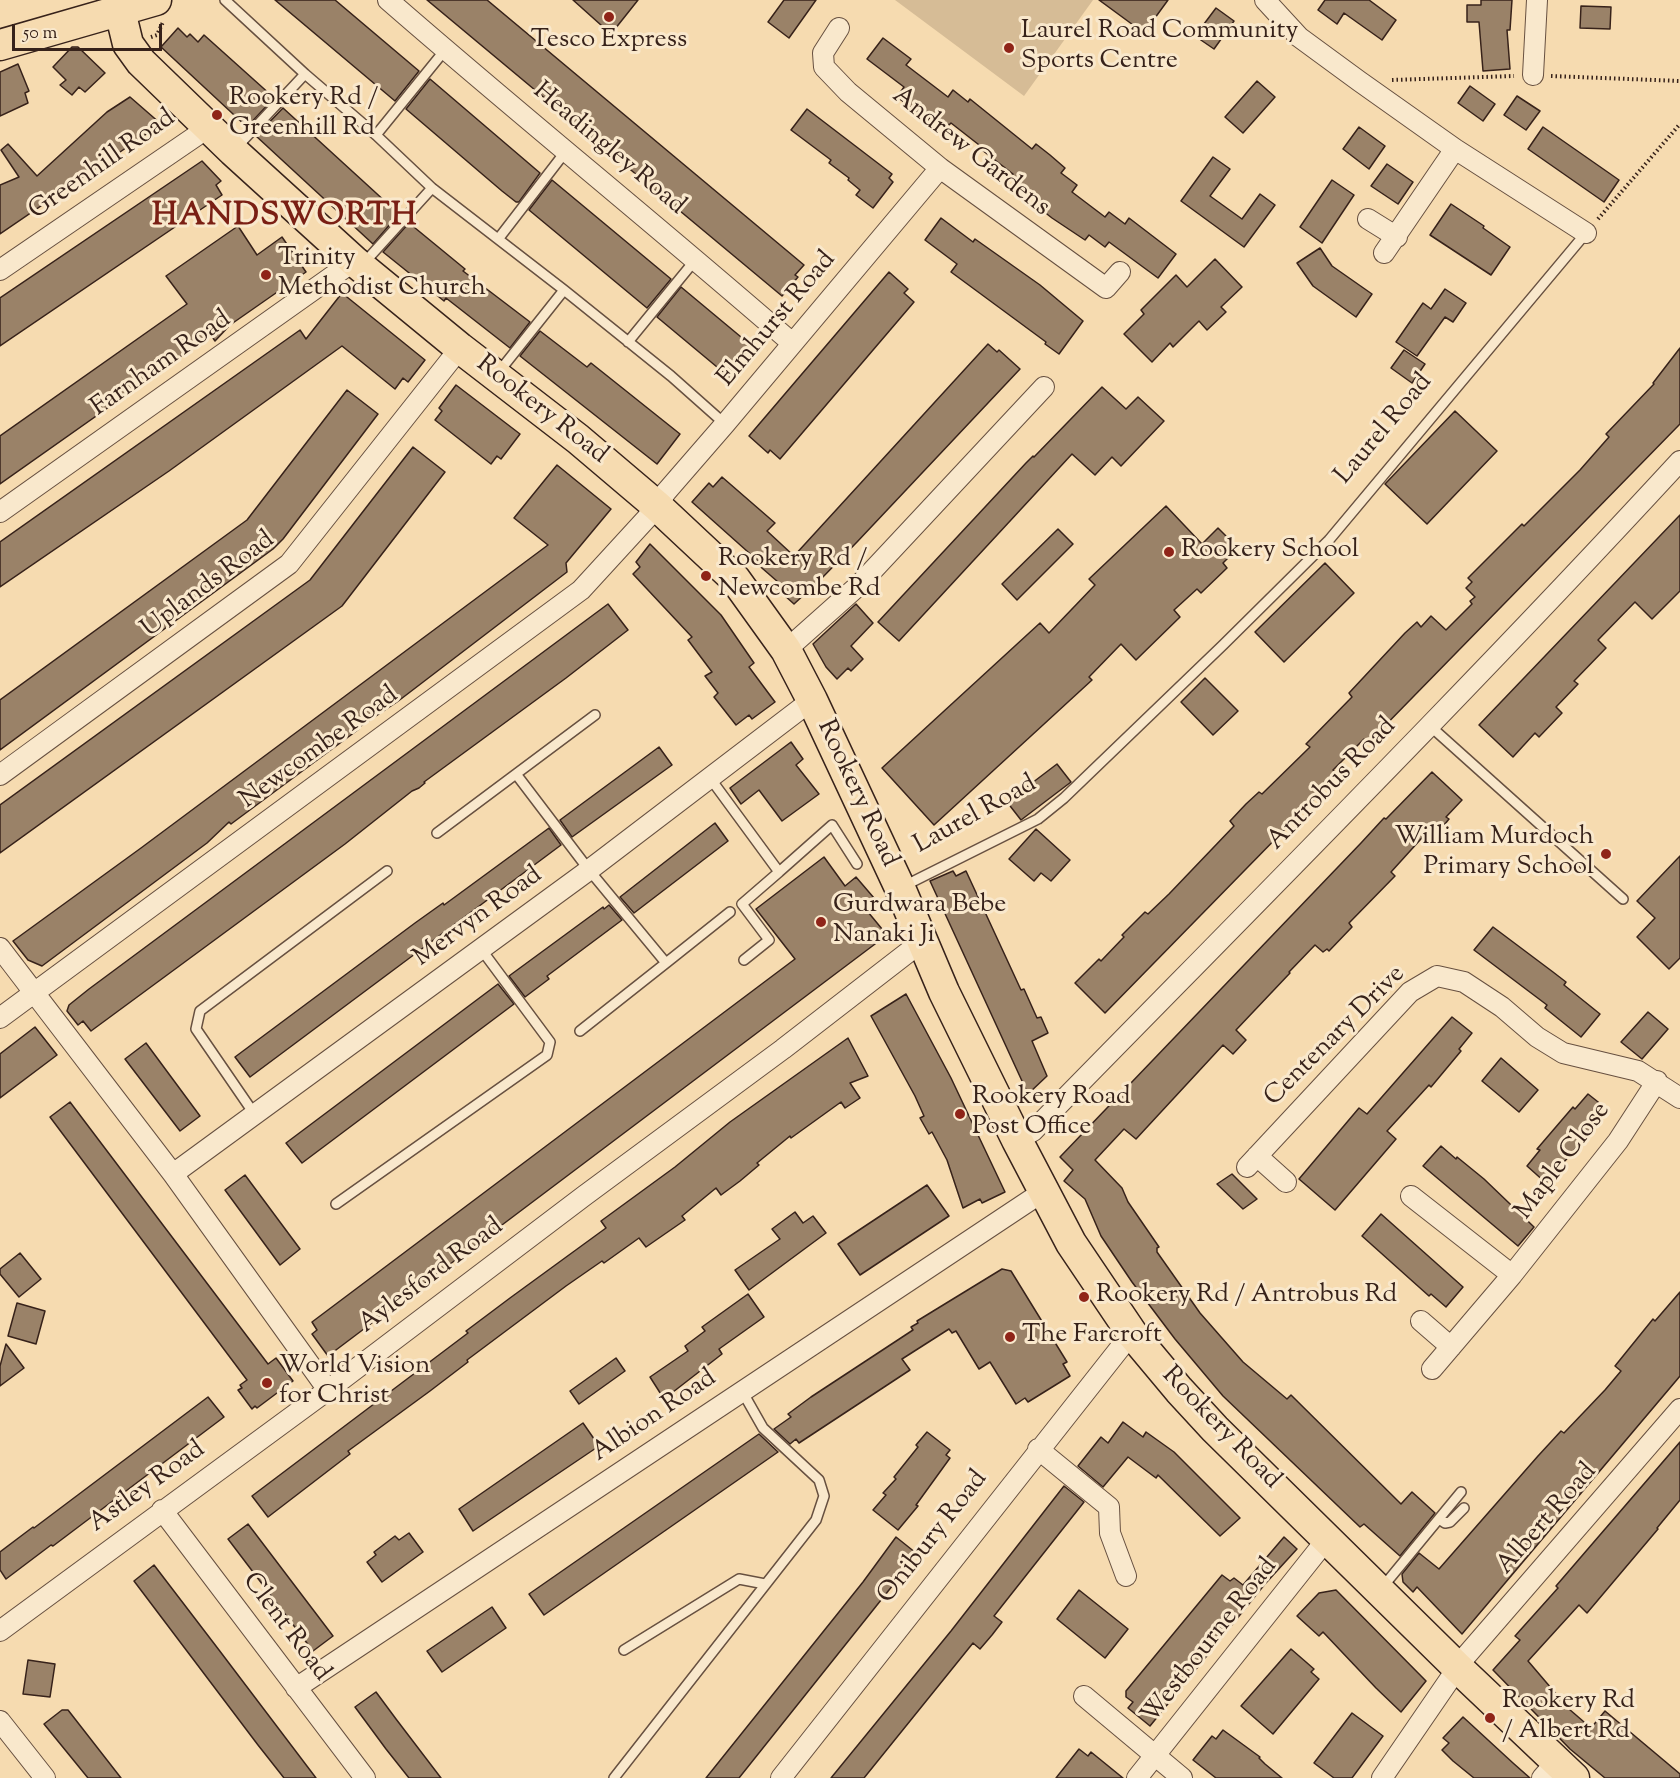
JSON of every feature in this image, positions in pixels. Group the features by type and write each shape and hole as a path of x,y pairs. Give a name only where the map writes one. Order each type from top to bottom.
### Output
{"main road":[{"path":"0,45 156,0"},
{"name":"Rookery Road","path":"120,11 128,44 137,57 207,127 357,264 460,348 578,439 657,506 735,579 786,650 812,699 900,888 944,992 1017,1140 1071,1243 1133,1335 1215,1429 1457,1667 1558,1773"}],"street":[{"name":"Headingley Road","path":"388,0 696,259 792,343"},
{"path":"1265,0 1299,37 1455,149 1586,233"},
{"path":"1533,75 1537,0"},
{"name":"Andrew Gardens","path":"839,28 823,53 824,67 848,92 940,168 1106,288 1120,272"},
{"name":"Greenhill Road","path":"0,270 207,127"},
{"path":"1384,253 1455,149"},
{"name":"Elmhurst Road","path":"657,506 666,492 940,168"},
{"path":"1368,219 1397,237"},
{"name":"Farnham Road","path":"0,512 357,264"},
{"name":"Uplands Road","path":"0,775 289,564 460,348"},
{"path":"786,650 859,585 1044,387"},
{"name":"Antrobus Road","path":"1017,1140 1033,1131 1605,543 1680,461"},
{"name":"Newcombe Road","path":"0,1018 581,590 657,506"},
{"name":"Mervyn Road","path":"173,1174 589,870 812,699"},
{"name":"Aylesford Road","path":"328,1390 574,1203 783,1049 911,950 924,944"},
{"path":"0,948 173,1174 328,1390"},
{"name":"Centenary Drive","path":"1286,1182 1252,1161 1410,992 1437,976 1464,982 1502,1007 1537,1037 1563,1053 1638,1071 1680,1098"},
{"name":"Maple Close","path":"1432,1369 1512,1275 1618,1141 1656,1081"},
{"name":"Albion Road","path":"296,1689 1044,1191"},
{"path":"1411,1196 1512,1275"},
{"path":"1421,1321 1450,1347"},
{"name":"Onibury Road","path":"781,1778 1038,1449 1133,1335"},
{"name":"Astley Road","path":"0,1631 328,1390"},
{"name":"Albert Road","path":"1382,1778 1457,1667 1680,1409"},
{"path":"1038,1449 1109,1507 1110,1533 1126,1576"},
{"name":"Clent Road","path":"162,1510 365,1778"},
{"name":"Westbourne Road","path":"1137,1778 1327,1539"},
{"path":"1084,1696 1182,1778"},
{"path":"0,1721 45,1778"}],"lane":[{"path":"225,0 432,188 499,238 671,376 725,424"},
{"path":"376,135 446,50"},
{"path":"233,151 305,74"},
{"path":"499,238 566,151"},
{"path":"357,264 432,188"},
{"name":"Laurel Road","path":"900,888 1038,819 1064,798 1224,645 1329,540 1586,233"},
{"path":"628,342 696,259"},
{"path":"496,375 564,290"},
{"path":"436,833 595,715"},
{"path":"1429,725 1623,899"},
{"path":"516,774 589,870 666,963"},
{"path":"710,778 779,872"},
{"path":"744,960 769,940 742,904 832,825 857,864"},
{"path":"255,1114 196,1029 200,1011 387,871"},
{"path":"580,1031 730,912"},
{"path":"336,1204 547,1055 550,1042 481,949"},
{"path":"614,1778 816,1520 824,1497 819,1480 763,1428 742,1391"},
{"path":"1379,1591 1461,1492"},
{"path":"1439,1518 1450,1522 1464,1508"},
{"path":"624,1650 739,1580 765,1584"}],"path":[{"path":"1586,233 1680,124"}],"shaded area":[{"name":"Laurel Road Community Sports Centre","path":"895,0 1093,0 1024,96"}],"building":[{"path":"275,0 335,0 419,71 395,101"},
{"path":"427,0 487,0 804,265 795,275 798,277 782,296"},
{"name":"Tesco Express","path":"573,0 638,0 611,34"},
{"path":"784,0 816,0 789,38 768,22"},
{"path":"1099,0 1168,0 1144,33"},
{"path":"1325,0 1369,0 1396,20 1382,40 1344,13 1337,24 1318,10"},
{"path":"1481,0 1512,0 1510,30 1507,30 1510,69 1483,71 1479,22 1467,22 1467,5 1481,5"},
{"path":"1581,6 1611,7 1610,29 1580,28"},
{"path":"1216,8 1234,21 1214,49 1195,36"},
{"path":"178,28 187,37 190,34 198,42 204,35 272,96 273,99 247,127 161,47"},
{"path":"883,38 911,59 906,65 948,97 953,90 968,102 970,99 1032,149 1036,144 1050,155 1065,168 1061,173 1077,185 1072,192 1105,217 1109,212 1125,224 1129,218 1176,254 1158,278 1109,242 1105,247 1089,235 1085,240 1052,218 1038,207 1042,202 1011,177 1013,174 951,123 949,125 933,113 928,120 897,97 904,87 867,59"},
{"path":"72,47 78,47 105,73 85,92 79,87 72,95 60,85 66,80 53,67"},
{"path":"18,64 29,91 25,93 28,103 0,116 0,72"},
{"path":"430,79 540,173 519,202 502,191 406,109"},
{"path":"1257,81 1275,97 1243,133 1225,117"},
{"path":"1470,86 1495,104 1483,121 1458,103"},
{"path":"1517,96 1540,111 1526,130 1504,115"},
{"path":"130,97 161,124 0,234 0,185 19,177 1,150 8,144 37,176 107,112"},
{"path":"283,108 399,214 373,244 256,136"},
{"path":"807,109 892,174 889,178 893,182 873,208 856,195 860,190 848,180 849,178 829,163 831,160 791,130"},
{"path":"1359,127 1385,146 1369,169 1343,149"},
{"path":"1543,127 1619,180 1604,202 1528,149"},
{"path":"1213,157 1230,169 1210,196 1242,219 1260,194 1275,205 1244,247 1181,201"},
{"path":"202,161 221,181 216,185 222,195 0,346 0,298"},
{"path":"1387,164 1413,182 1398,204 1371,186"},
{"path":"552,180 671,279 647,308 529,210"},
{"path":"1332,180 1354,195 1322,243 1300,227"},
{"path":"1451,204 1510,247 1491,275 1430,235"},
{"path":"941,218 973,242 975,239 1040,285 1083,321 1059,354 951,272 957,264 925,240"},
{"path":"409,223 465,269 463,271 530,322 510,348 446,298 444,301 383,252"},
{"path":"238,226 257,255 282,237 306,272 230,325 215,341 211,335 0,484 0,436 187,304 166,276"},
{"path":"1320,248 1332,266 1372,294 1356,317 1313,286 1297,263"},
{"path":"1215,259 1242,287 1221,307 1226,312 1207,330 1199,321 1173,347 1170,343 1152,362 1124,334 1144,314 1141,310 1176,275 1187,287"},
{"path":"889,272 908,289 904,293 914,302 780,459 770,450 768,453 749,436"},
{"path":"681,287 753,347 729,377 657,317"},
{"path":"1445,289 1466,303 1453,322 1445,317 1417,356 1396,342 1423,303 1431,309"},
{"path":"342,293 425,360 408,382 403,378 395,389 342,346 169,471 0,587 0,542 300,330 306,339"},
{"path":"540,331 587,367 591,363 680,434 657,464 520,356"},
{"path":"988,344 997,352 999,350 1020,369 857,542 794,604 774,586 778,582 755,562 757,560 692,502 709,483 713,487 722,477 775,523 767,531 794,556"},
{"path":"1680,348 1680,424 1368,743 1364,739 1333,770 1338,775 1105,1013 1075,983 1099,959 1101,961 1145,912 1148,914 1169,894 1234,826 1230,821 1246,804 1259,792 1262,794 1310,747 1306,744 1352,697 1349,693 1405,633 1417,622 1421,627 1431,616 1446,630 1472,604 1470,601 1475,597 1466,588 1472,582 1468,578 1580,470 1609,437 1606,434 1654,384"},
{"path":"1404,350 1425,364 1412,383 1391,368"},
{"path":"456,385 520,434 501,459 497,456 491,464 435,420 442,411 439,408"},
{"path":"1102,387 1126,409 1138,397 1164,421 1121,466 1112,457 1095,475 1072,454 899,641 878,622 1026,463"},
{"path":"347,390 378,414 283,539 273,549 0,750 0,700 247,520"},
{"path":"1455,411 1497,451 1427,524 1385,484"},
{"path":"413,447 445,472 342,606 0,853 0,805 310,580"},
{"path":"557,465 611,509 566,563 567,572 397,702 358,728 231,824 229,822 207,843 42,966 28,960 13,941 548,545 514,518"},
{"path":"1166,506 1202,544 1218,528 1238,548 1223,563 1227,568 1201,593 1197,589 1174,610 1180,617 1136,660 1121,644 1089,677 1092,680 934,825 882,768 1040,623 1049,633 1095,585 1089,579"},
{"path":"1680,515 1680,591 1652,619 1635,602 1598,640 1606,648 1574,681 1578,684 1556,707 1562,713 1539,737 1535,733 1513,757 1479,725"},
{"path":"1058,529 1073,544 1017,600 1002,584"},
{"path":"650,544 721,615 754,663 749,667 775,702 752,719 749,715 736,725 714,697 718,693 705,676 712,672 688,640 692,637 633,574 640,567 636,562"},
{"path":"1325,563 1354,593 1284,662 1255,632"},
{"path":"608,604 628,630 566,678 91,1031 83,1021 78,1025 67,1011 69,1005 89,989"},
{"path":"856,604 873,623 851,646 863,659 851,671 848,668 837,679 826,667 813,644"},
{"path":"1205,678 1238,711 1213,735 1181,702"},
{"path":"791,742 803,759 796,765 819,794 782,821 759,790 741,804 730,788"},
{"path":"659,747 672,765 572,837 560,820"},
{"path":"1057,764 1071,782 1021,820 1007,802"},
{"path":"1432,772 1462,800 1446,817 1449,819 1436,835 1430,829 1391,872 1395,876 1349,923 1352,927 1329,951 1327,949 1323,952 1315,945 1289,972 1236,1030 1246,1040 1233,1054 1223,1045 1136,1139 1124,1129 1095,1160 1122,1188 1128,1202 1159,1247 1157,1252 1200,1313 1243,1362 1287,1399 1291,1395 1401,1504 1412,1492 1435,1513 1400,1556 1364,1524 1360,1527 1223,1396 1175,1339 1132,1282 1101,1236 1085,1199 1064,1181 1073,1170 1060,1157 1384,818 1386,819"},
{"path":"715,823 728,841 634,913 620,897"},
{"path":"549,828 561,845 250,1077 235,1057 415,923 443,903 444,905"},
{"path":"1036,829 1070,860 1051,881 1041,873 1034,881 1009,859"},
{"path":"1680,856 1680,958 1669,969 1637,937 1655,918 1637,901"},
{"path":"824,857 845,886 856,877 874,898 863,906 887,935 328,1356 312,1334 317,1330 312,1322 795,959 756,909"},
{"path":"953,871 956,876 966,871 1021,990 1024,989 1037,1018 1041,1017 1048,1033 1032,1041 1047,1076 1028,1094 930,881"},
{"path":"609,905 622,920 547,976 549,979 525,997 509,976 603,907 604,909"},
{"path":"1493,927 1566,982 1564,985 1600,1014 1581,1037 1545,1008 1547,1005 1474,950"},
{"path":"498,984 514,1004 302,1163 286,1143"},
{"path":"906,994 951,1078 1005,1192 982,1203 980,1199 963,1208 947,1160 932,1132 929,1134 920,1118 924,1116 915,1096 871,1016"},
{"path":"1648,1012 1668,1029 1642,1059 1621,1042"},
{"path":"1452,1017 1472,1033 1459,1049 1461,1051 1431,1087 1429,1085 1387,1131 1396,1139 1335,1210 1299,1179 1359,1108 1367,1114"},
{"path":"35,1027 57,1055 0,1098 0,1054"},
{"path":"848,1038 868,1076 850,1083 860,1098 845,1108 841,1102 791,1138 790,1136 757,1163 759,1165 740,1181 721,1195 716,1188 682,1216 685,1220 646,1247 639,1238 566,1286 348,1451 350,1454 268,1517 252,1496 468,1333 466,1331 606,1228 601,1221 675,1167 730,1122"},
{"path":"146,1043 200,1116 180,1131 125,1059"},
{"path":"1501,1058 1538,1090 1519,1112 1482,1081"},
{"path":"1588,1094 1607,1109 1546,1183 1527,1166 1540,1150 1537,1149 1573,1107 1575,1109"},
{"path":"70,1102 268,1364 276,1358 293,1381 257,1408 255,1406 252,1409 238,1390 242,1388 240,1385 247,1380 50,1117"},
{"path":"1441,1146 1484,1179 1534,1227 1518,1246 1423,1166"},
{"path":"1232,1174 1257,1199 1243,1209 1217,1184"},
{"path":"245,1175 300,1249 280,1265 225,1190"},
{"path":"927,1185 949,1216 860,1275 838,1244"},
{"path":"795,1212 803,1223 813,1216 826,1233 749,1290 735,1270 780,1239 772,1229"},
{"path":"1381,1214 1463,1287 1446,1307 1431,1294 1429,1296 1362,1236"},
{"path":"20,1253 41,1279 19,1297 0,1274 0,1269"},
{"name":"The Farcroft","path":"1002,1269 1011,1271 1067,1362 1063,1364 1070,1376 1028,1402 1025,1398 1016,1404 990,1362 979,1369 956,1331 952,1333 949,1329 902,1359 910,1370 799,1443 796,1439 790,1444 774,1429 791,1417 788,1414 811,1397 913,1330 911,1327 918,1323 917,1321"},
{"path":"1680,1292 1680,1376 1462,1634 1417,1587 1413,1592 1403,1582 1402,1574 1419,1553 1439,1569 1561,1431 1564,1433 1605,1390 1621,1371 1615,1366 1653,1319 1655,1321"},
{"path":"748,1294 764,1317 719,1349 722,1354 664,1399 650,1377 688,1351 685,1346 705,1331 702,1327"},
{"path":"17,1303 45,1311 36,1344 8,1336"},
{"path":"6,1344 24,1368 0,1386 0,1366"},
{"path":"616,1358 625,1371 579,1404 570,1391"},
{"path":"208,1397 224,1417 6,1579 0,1570 0,1552"},
{"path":"1123,1422 1143,1437 1146,1432 1174,1452 1240,1518 1220,1536 1158,1475 1156,1478 1128,1457 1103,1487 1078,1466 1101,1437 1108,1443"},
{"path":"583,1423 599,1446 473,1531 459,1509"},
{"path":"927,1432 950,1450 946,1455 950,1458 916,1505 918,1506 898,1530 873,1510 886,1495 883,1493 896,1479 894,1477"},
{"path":"759,1434 778,1452 544,1615 529,1594"},
{"path":"1680,1442 1680,1500 1587,1613 1579,1605 1528,1661 1569,1709 1591,1728 1605,1711 1680,1774 1680,1778 1605,1778 1570,1749 1493,1670 1520,1640 1515,1636 1558,1588 1556,1586"},
{"path":"1064,1486 1084,1502 994,1616 1002,1622 992,1635 980,1649 973,1643 864,1778 831,1778 951,1631"},
{"path":"248,1524 333,1636 313,1651 228,1539"},
{"path":"409,1533 423,1552 382,1582 367,1562 376,1555 374,1552 395,1536 399,1540"},
{"path":"896,1537 916,1553 893,1585 739,1778 706,1778 863,1582"},
{"path":"1284,1537 1297,1549 1265,1584 1150,1726 1128,1708 1133,1702 1126,1697 1126,1691 1222,1575 1230,1581 1234,1578 1243,1585"},
{"path":"154,1565 316,1778 284,1778 258,1745 134,1581"},
{"path":"1079,1590 1128,1629 1105,1658 1057,1619"},
{"path":"1336,1590 1426,1681 1401,1712 1323,1632 1319,1636 1297,1616 1319,1593"},
{"path":"492,1607 506,1628 442,1672 427,1651"},
{"path":"1291,1649 1314,1669 1311,1672 1319,1679 1273,1734 1241,1706"},
{"path":"28,1660 55,1664 50,1697 23,1694"},
{"path":"376,1692 441,1778 409,1778 386,1749 355,1707"},
{"path":"62,1710 68,1710 121,1778 88,1778 44,1724"},
{"path":"1352,1713 1383,1736 1352,1778 1334,1778 1314,1763"},
{"path":"1463,1717 1530,1778 1474,1778 1453,1761 1442,1750 1449,1743 1443,1738"},
{"path":"1223,1730 1260,1757 1282,1778 1216,1778 1193,1760 1212,1736 1216,1739"},
{"path":"1079,1749 1088,1756 1091,1752 1123,1778 1056,1778"}],"place":[{"name":"Tesco Express","path":"609,17"},
{"name":"Laurel Road Community Sports Centre","path":"1009,48"},
{"name":"Rookery Rd / Greenhill Rd","path":"217,115"},
{"name":"Trinity Methodist Church","path":"266,275"},
{"name":"Rookery School","path":"1169,552"},
{"name":"Rookery Rd / Newcombe Rd","path":"706,576"},
{"name":"William Murdoch Primary School","path":"1606,854"},
{"name":"Gurdwara Bebe Nanaki Ji","path":"821,922"},
{"name":"Rookery Road Post Office","path":"960,1114"},
{"name":"Rookery Rd / Antrobus Rd","path":"1084,1297"},
{"name":"The Farcroft","path":"1010,1337"},
{"name":"World Vision for Christ","path":"267,1383"},
{"name":"Rookery Rd / Albert Rd","path":"1490,1718"}],"district":[{"name":"HANDSWORTH","path":"285,219"}]}
